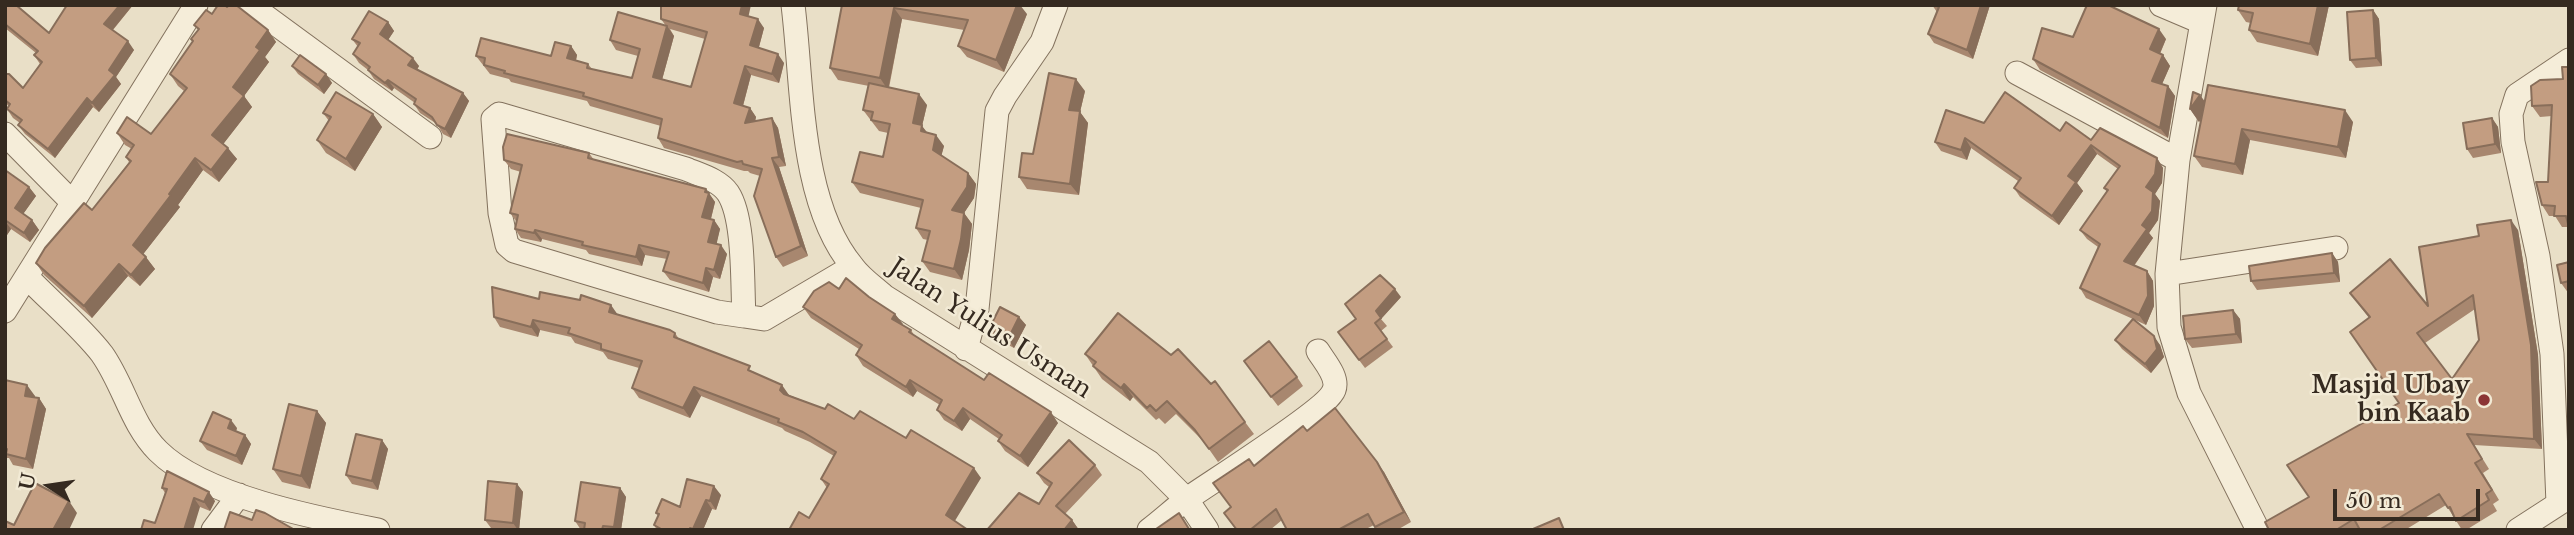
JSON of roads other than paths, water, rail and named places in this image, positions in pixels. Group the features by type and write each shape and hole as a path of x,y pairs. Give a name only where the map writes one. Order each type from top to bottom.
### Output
{"street":[{"path":"5,311 196,5"},
{"path":"250,5 430,137"},
{"name":"Jalan Yulius Usman","path":"793,5 812,172 820,208 852,267 884,296 1149,462 1186,499 1207,530"},
{"path":"966,349 978,310 997,111 1004,96 1042,42 1056,5"},
{"path":"2161,5 2203,14 2178,160 2167,274 2169,327 2189,393 2258,530"},
{"path":"2518,530 2564,500 2552,354 2539,256 2513,142 2511,114 2517,95 2569,60"},
{"path":"2017,73 2178,160"},
{"path":"744,316 741,250 734,207 727,192 714,181 686,169 499,114 493,119 500,213 507,245 514,251 717,312 744,316 765,319 852,267"},
{"path":"5,134 72,202"},
{"path":"2167,274 2336,248"},
{"path":"27,277 101,354 119,382 140,430 159,453 191,475 239,495 300,515 378,530"},
{"path":"1149,530 1186,499 1283,433 1326,400 1334,391 1335,383 1318,351"},
{"path":"213,530 239,495"}],"place":[{"name":"Masjid Ubay bin Kaab","path":"2484,400"}]}
